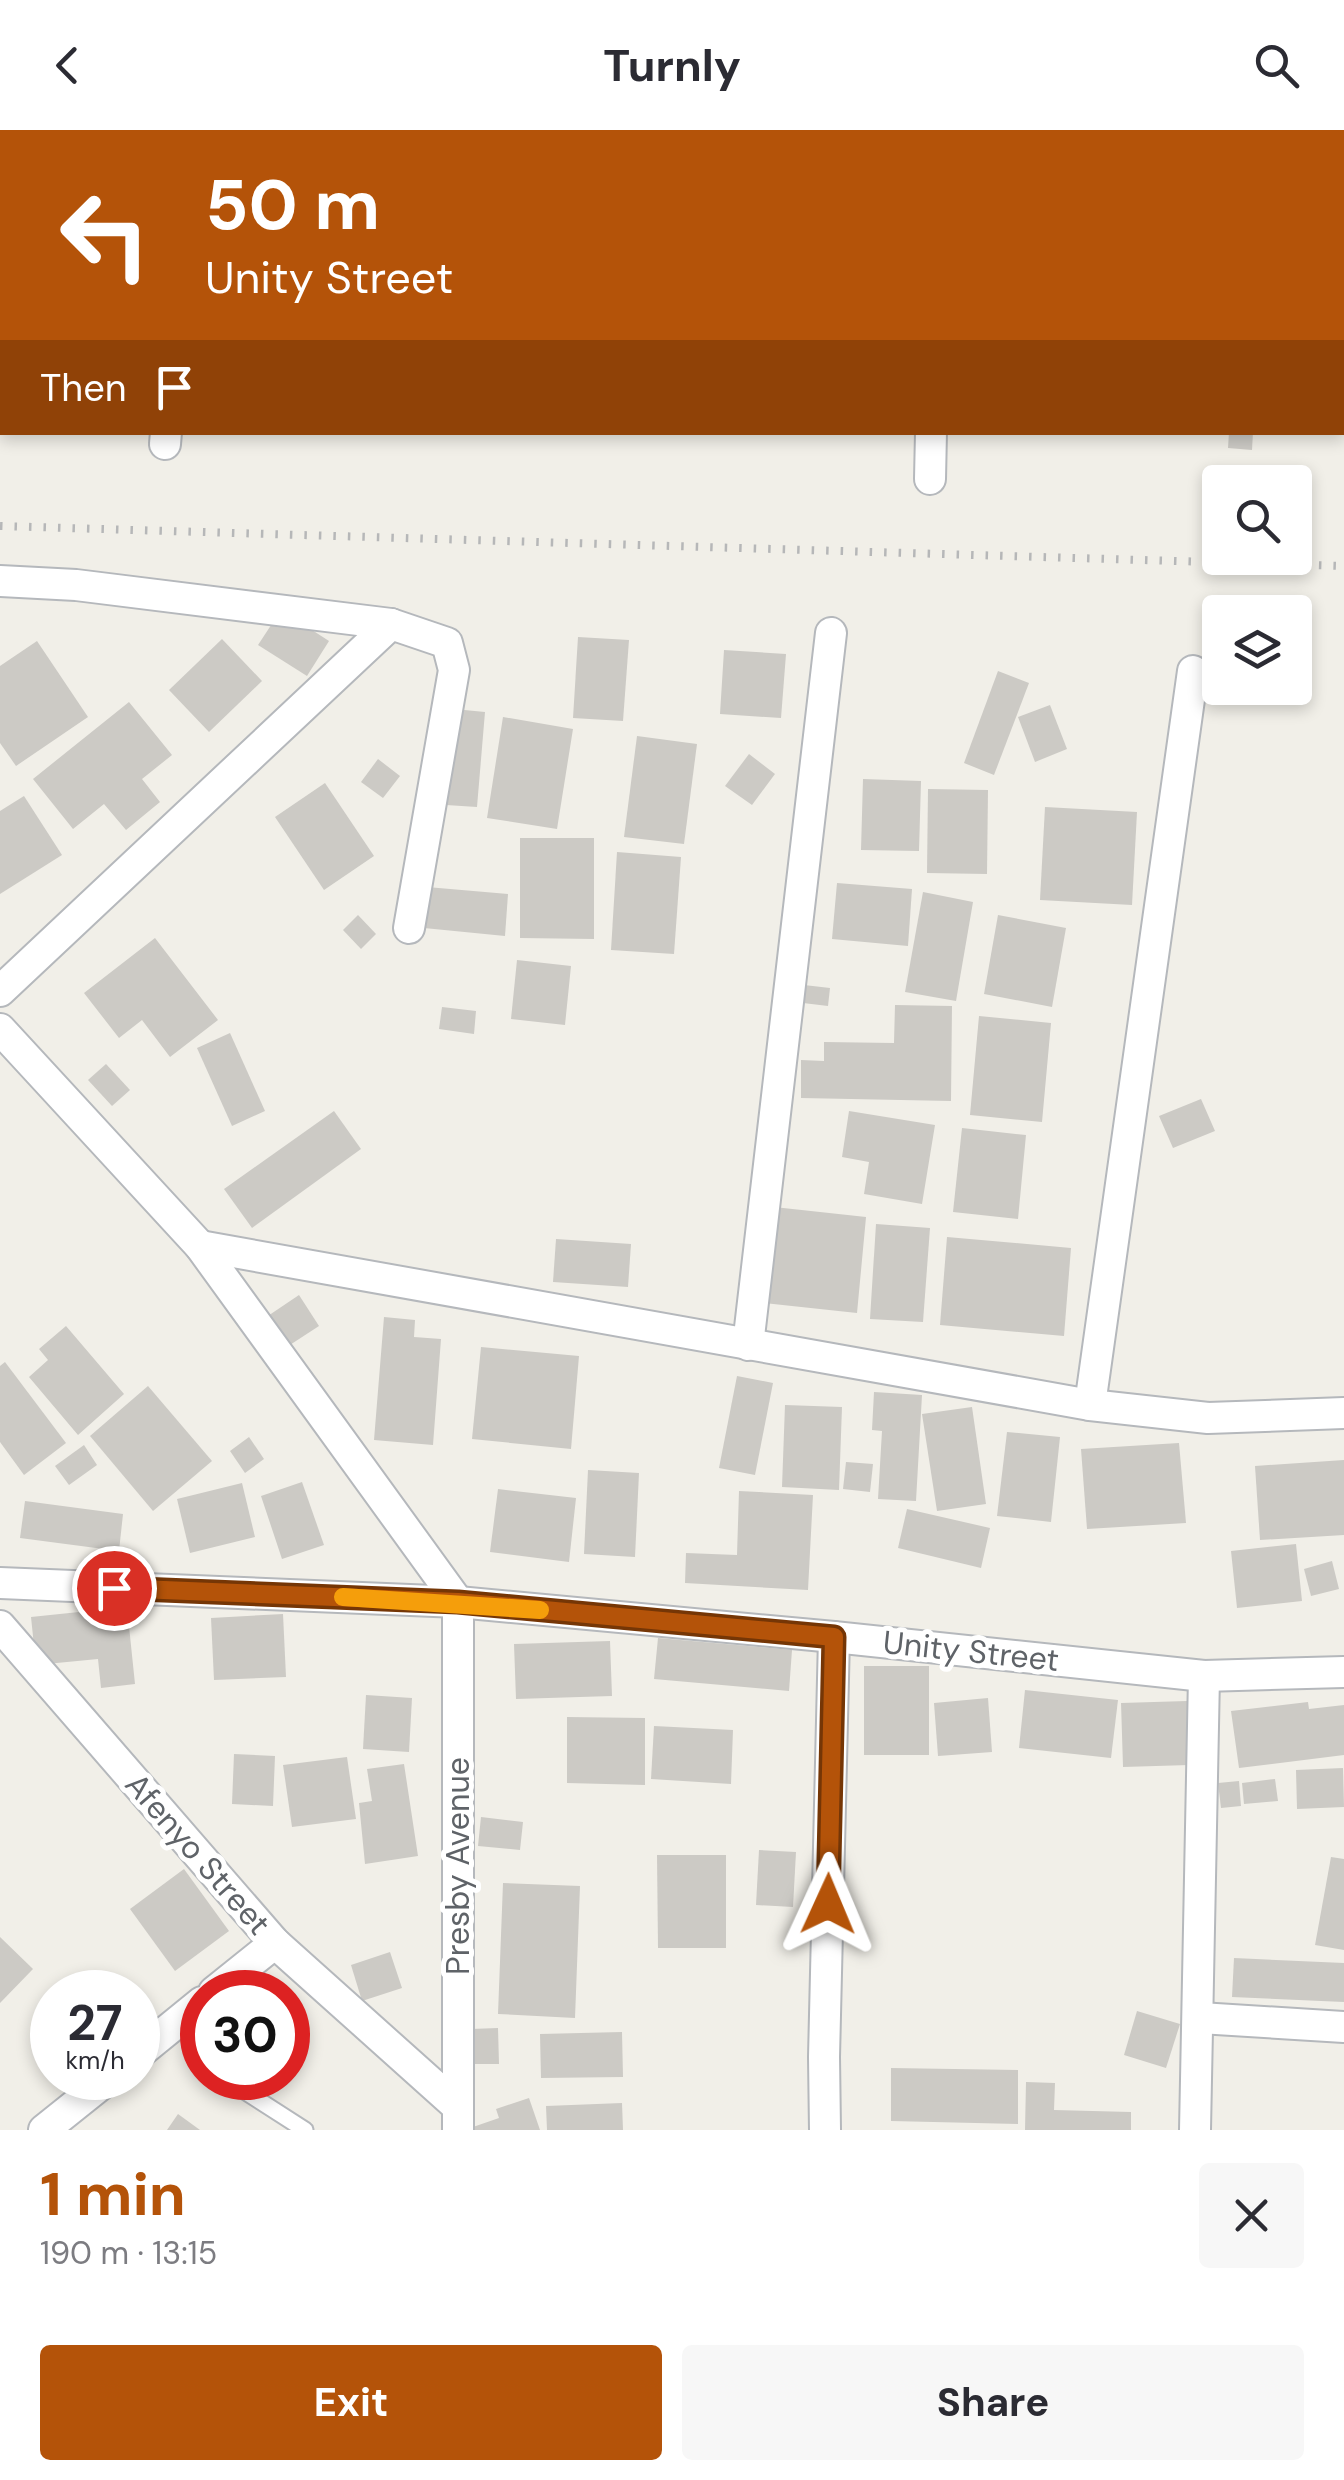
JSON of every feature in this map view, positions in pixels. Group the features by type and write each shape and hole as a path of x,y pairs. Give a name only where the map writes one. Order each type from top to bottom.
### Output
{"street":[{"path":"930,479 931,435"},
{"path":"0,582 76,585 391,624 447,643 454,670 410,928"},
{"path":"0,991 391,624"},
{"path":"748,1345 831,633"},
{"path":"1090,1405 1194,671"},
{"path":"0,1029 200,1246 458,1602"},
{"path":"200,1246 1090,1405 1208,1418 1344,1414"},
{"name":"Unity Street","path":"0,1583 458,1602 1204,1676 1344,1672"},
{"name":"Presby Avenue","path":"458,1602 458,2118"},
{"name":"Afenyo Street","path":"0,1626 275,1943 458,2118"},
{"path":"826,2130 824,2057 834,1637"},
{"path":"1196,2130 1204,1676"},
{"path":"241,1970 275,1943"},
{"path":"1200,2018 1344,2027"},
{"path":"160,2036 180,2020"},
{"path":"44,2130 82,2100"}],"lane":[{"path":"258,2100 305,2130"}],"building":[{"path":"1229,435 1253,435 1252,450 1228,448"},
{"path":"281,610 329,641 307,676 258,645"},
{"path":"578,637 629,640 623,721 573,718"},
{"path":"222,639 262,681 209,732 169,690"},
{"path":"37,641 88,717 16,766 0,743 0,666"},
{"path":"724,650 786,654 781,718 720,714"},
{"path":"998,671 1029,683 994,775 964,763"},
{"path":"129,702 172,755 142,779 160,802 126,830 104,804 73,829 33,779"},
{"path":"1050,705 1067,749 1035,762 1018,717"},
{"path":"454,709 485,712 477,807 446,805"},
{"path":"503,717 573,729 557,829 487,818"},
{"path":"637,736 697,744 684,844 624,837"},
{"path":"749,754 775,774 752,805 725,786"},
{"path":"378,759 400,776 383,798 361,782"},
{"path":"863,779 921,781 919,851 861,850"},
{"path":"325,783 374,856 324,890 275,817"},
{"path":"928,789 988,790 987,874 927,873"},
{"path":"24,796 62,855 0,894 0,811"},
{"path":"1045,807 1137,812 1132,905 1040,900"},
{"path":"520,838 594,838 594,939 520,938"},
{"path":"617,852 681,857 674,954 611,950"},
{"path":"837,883 912,889 908,946 832,939"},
{"path":"427,887 508,894 505,936 424,928"},
{"path":"923,892 973,902 956,1001 905,992"},
{"path":"358,915 376,934 361,949 343,930"},
{"path":"998,915 1066,928 1052,1007 984,994"},
{"path":"155,938 218,1020 170,1057 142,1020 119,1038 84,993"},
{"path":"517,960 571,966 565,1025 511,1019"},
{"path":"804,985 830,988 828,1006 803,1003"},
{"path":"895,1005 952,1006 951,1101 801,1098 801,1060 824,1061 824,1042 894,1043"},
{"path":"442,1007 476,1011 474,1034 439,1029"},
{"path":"979,1016 1051,1023 1042,1122 970,1115"},
{"path":"230,1033 265,1111 232,1126 197,1048"},
{"path":"106,1064 130,1090 112,1106 88,1080"},
{"path":"1201,1099 1215,1131 1173,1148 1159,1116"},
{"path":"334,1111 361,1149 252,1228 224,1189"},
{"path":"849,1111 935,1125 922,1204 864,1194 869,1162 842,1157"},
{"path":"962,1128 1026,1135 1018,1219 953,1212"},
{"path":"774,1207 866,1217 857,1313 764,1303"},
{"path":"876,1224 930,1228 923,1322 870,1319"},
{"path":"947,1237 1071,1248 1064,1336 940,1325"},
{"path":"556,1239 631,1244 628,1287 553,1282"},
{"path":"299,1295 319,1326 276,1354 256,1324"},
{"path":"384,1317 415,1320 414,1337 441,1339 433,1445 374,1440"},
{"path":"66,1326 124,1394 78,1435 29,1377 48,1360 39,1349"},
{"path":"481,1347 579,1356 571,1449 472,1439"},
{"path":"5,1362 66,1443 24,1475 0,1442 0,1366"},
{"path":"737,1376 773,1383 755,1475 719,1468"},
{"path":"148,1386 212,1461 153,1511 90,1436"},
{"path":"874,1392 922,1395 916,1501 878,1499 882,1431 872,1430"},
{"path":"785,1405 842,1407 839,1490 782,1487"},
{"path":"972,1407 986,1504 937,1511 922,1414"},
{"path":"1007,1432 1060,1437 1051,1522 997,1516"},
{"path":"249,1437 264,1459 245,1473 230,1451"},
{"path":"1179,1443 1186,1523 1087,1529 1081,1449"},
{"path":"84,1445 97,1465 69,1485 55,1466"},
{"path":"1344,1460 1344,1535 1260,1540 1255,1466"},
{"path":"846,1462 873,1464 870,1492 843,1489"},
{"path":"588,1470 639,1473 635,1557 584,1554"},
{"path":"302,1482 324,1545 282,1559 261,1496"},
{"path":"242,1483 255,1537 190,1553 177,1499"},
{"path":"498,1489 576,1498 569,1562 490,1552"},
{"path":"739,1491 813,1495 808,1590 685,1583 686,1553 737,1555"},
{"path":"25,1501 123,1514 119,1551 20,1538"},
{"path":"907,1509 990,1528 981,1568 898,1548"},
{"path":"1296,1544 1302,1601 1237,1608 1231,1551"},
{"path":"1332,1561 1339,1589 1311,1596 1304,1569"},
{"path":"127,1607 135,1684 101,1688 98,1659 36,1665 31,1617"},
{"path":"283,1614 286,1677 214,1680 211,1618"},
{"path":"658,1638 792,1650 789,1691 654,1679"},
{"path":"610,1641 612,1696 516,1699 514,1644"},
{"path":"864,1666 929,1666 929,1755 864,1755"},
{"path":"1025,1690 1118,1700 1111,1758 1019,1748"},
{"path":"366,1695 412,1698 409,1752 363,1749"},
{"path":"988,1698 992,1752 938,1756 934,1703"},
{"path":"1187,1701 1189,1765 1123,1767 1121,1703"},
{"path":"1308,1702 1309,1709 1344,1705 1344,1755 1239,1768 1231,1711"},
{"path":"567,1717 645,1718 645,1785 567,1783"},
{"path":"654,1726 733,1730 731,1784 651,1779"},
{"path":"234,1754 275,1756 273,1806 232,1804"},
{"path":"347,1757 356,1819 292,1827 283,1765"},
{"path":"404,1764 418,1856 365,1864 359,1803 372,1801 367,1769"},
{"path":"1343,1768 1344,1807 1297,1809 1296,1770"},
{"path":"1275,1779 1278,1801 1244,1804 1242,1783"},
{"path":"1239,1781 1241,1806 1221,1808 1218,1783"},
{"path":"481,1817 523,1822 520,1850 478,1846"},
{"path":"759,1850 796,1852 793,1907 756,1905"},
{"path":"657,1855 726,1855 726,1948 658,1948"},
{"path":"1331,1857 1344,1859 1344,1950 1315,1945"},
{"path":"184,1869 229,1931 175,1971 130,1909"},
{"path":"503,1883 580,1886 575,2018 498,2014"},
{"path":"0,1937 33,1969 0,2003"},
{"path":"390,1952 402,1988 362,2001 351,1965"},
{"path":"1234,1958 1344,1963 1344,2002 1232,1997"},
{"path":"1137,2011 1180,2024 1166,2068 1124,2055"},
{"path":"498,2028 499,2064 471,2064 471,2029"},
{"path":"622,2032 623,2077 541,2078 540,2034"},
{"path":"891,2068 1018,2070 1018,2124 891,2121"},
{"path":"1026,2082 1055,2083 1054,2110 1131,2112 1131,2130 1025,2130"},
{"path":"529,2098 540,2130 474,2130 473,2127 499,2118 496,2109"},
{"path":"622,2103 623,2130 547,2130 546,2106"},
{"path":"178,2114 200,2130 167,2130"}],"railway":[{"path":"0,526 1344,566"}],"slow traffic":[{"path":"343,1597 540,1610"}],"route":[{"path":"114,1588 458,1602 834,1637 828,1904"}]}
